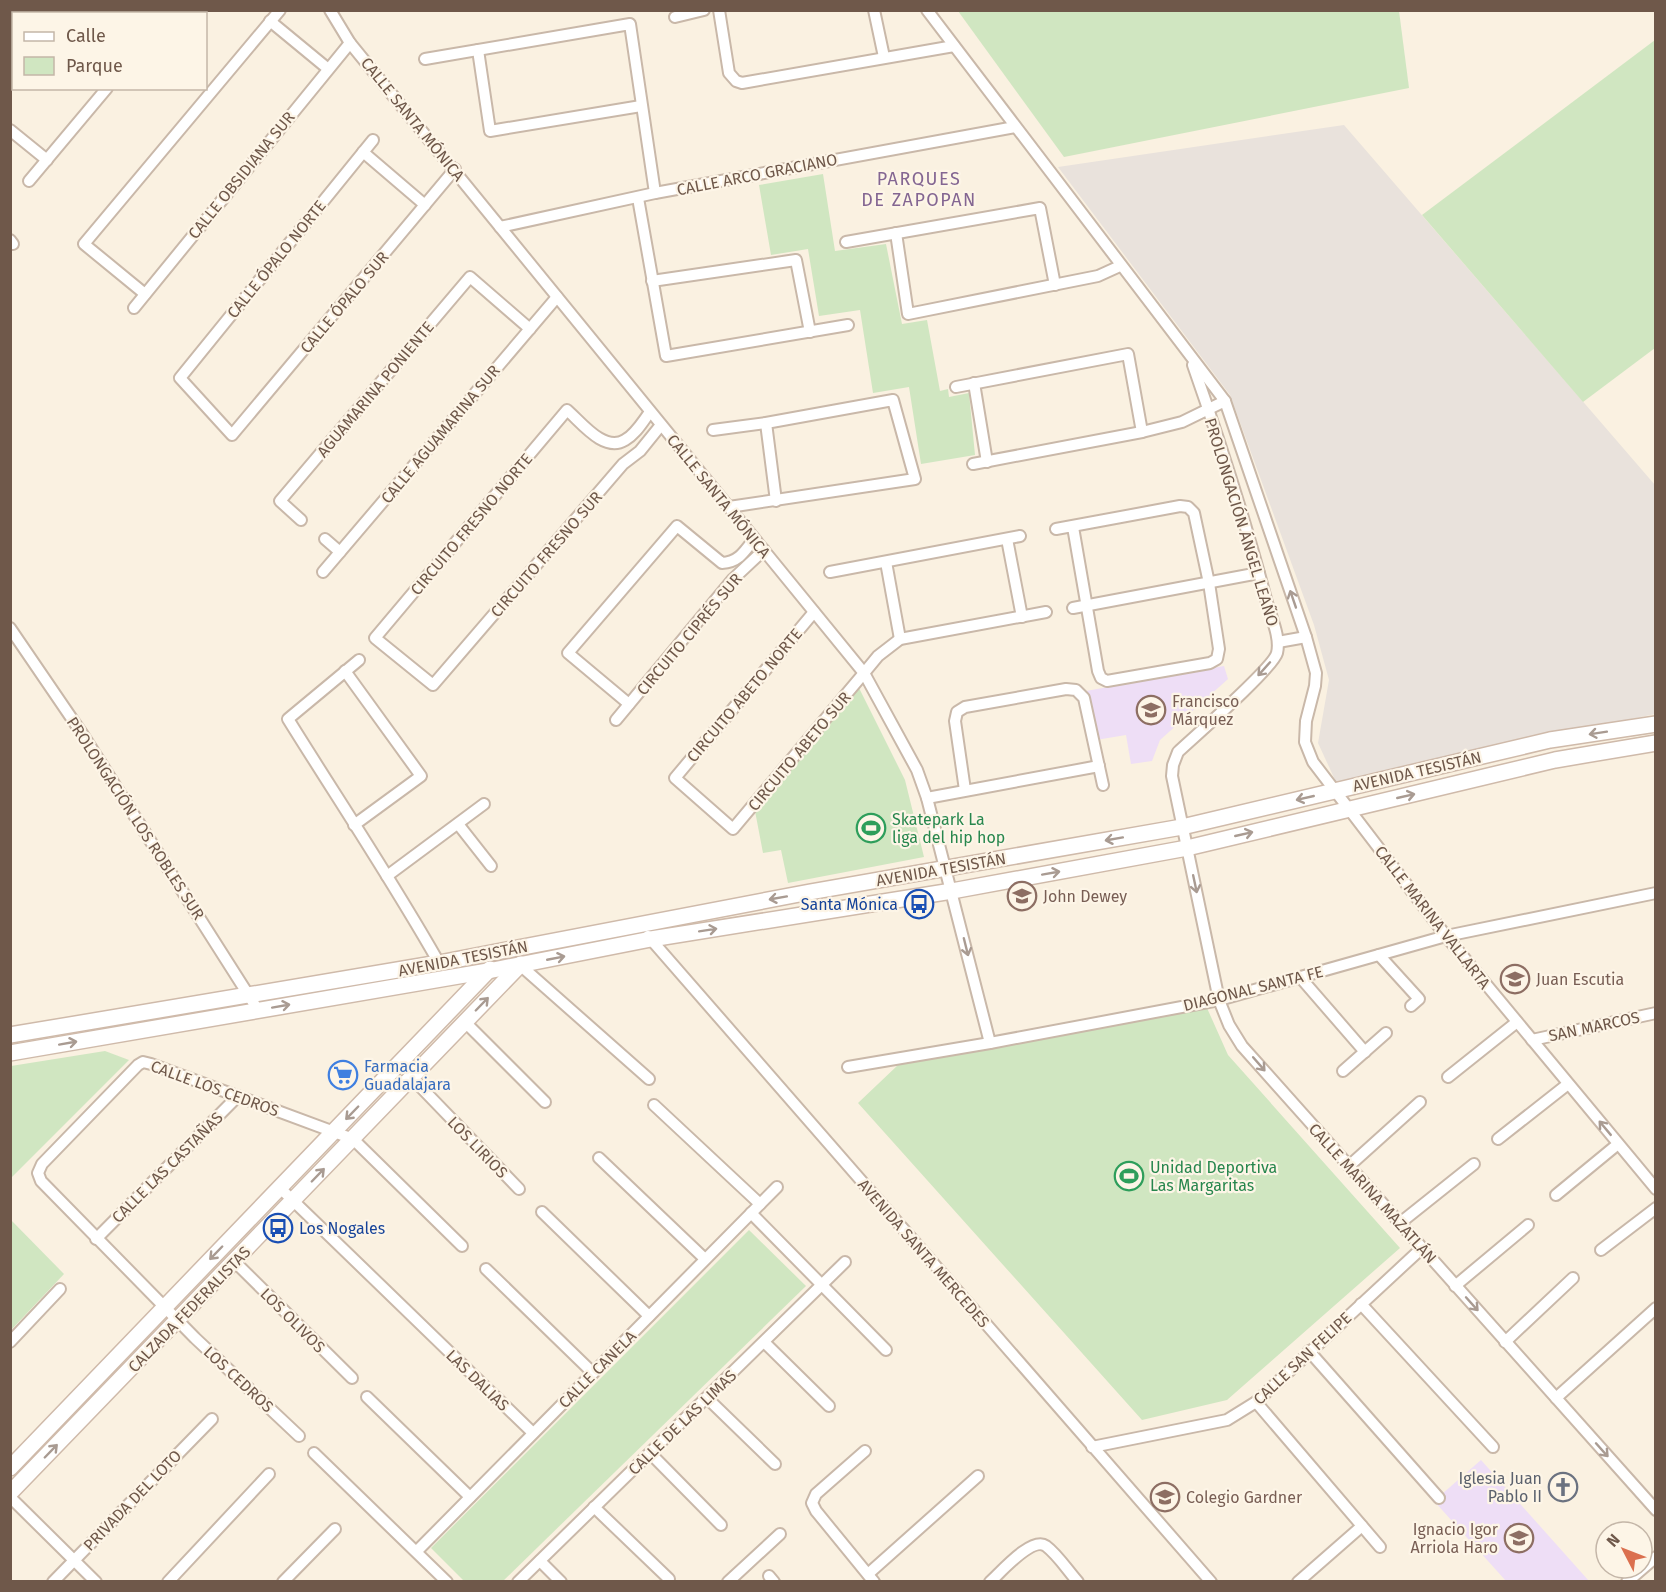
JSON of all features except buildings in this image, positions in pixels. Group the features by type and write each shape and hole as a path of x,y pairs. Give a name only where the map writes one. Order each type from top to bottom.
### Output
{"street":[{"path":"145,294 84,244 280,10"},
{"name":"CALLE SANTA MÓNICA","path":"330,10 350,43 864,673 917,770 927,798 990,1043"},
{"path":"675,17 704,10"},
{"path":"719,10 729,73 736,81 746,83 954,46"},
{"path":"874,10 884,57"},
{"name":"PROLONGACIÓN ÁNGEL LEAÑO","path":"927,10 1225,401 1306,637 1316,673 1306,721 1305,742 1313,762 1335,790"},
{"path":"270,21 327,68"},
{"path":"424,59 630,24 655,194"},
{"name":"CALLE OBSIDIANA SUR","path":"134,308 327,68 350,43"},
{"path":"478,50 490,130 641,106"},
{"path":"29,181 105,90"},
{"name":"CALLE ARCO GRACIANO","path":"500,227 655,194 1015,127"},
{"path":"10,130 47,160"},
{"name":"CALLE ÓPALO NORTE","path":"232,435 180,378 373,140"},
{"path":"363,152 426,204"},
{"name":"CALLE ÓPALO SUR","path":"232,435 455,169"},
{"path":"638,198 666,356 848,325"},
{"path":"846,242 1040,208 1055,285"},
{"path":"896,233 908,314 1098,276 1120,266"},
{"path":"652,281 796,260 810,332"},
{"name":"AGUAMARINA PONIENTE","path":"301,520 280,501 470,277 530,329"},
{"name":"CALLE AGUAMARINA SUR","path":"323,572 557,297"},
{"path":"956,387 1128,354 1142,432"},
{"name":"PROLONGACIÓN ÁNGEL LEAÑO","path":"1182,827 1172,776 1178,752 1262,673 1276,655 1278,642 1209,409 1190,356"},
{"path":"974,384 987,462"},
{"path":"713,430 766,423 893,400 915,479 729,507"},
{"path":"973,464 1142,432 1182,422 1225,401"},
{"name":"CIRCUITO FRESNO NORTE","path":"433,685 375,638 567,410 600,439 608,443 626,440 650,412"},
{"path":"766,423 776,501"},
{"name":"CIRCUITO FRESNO SUR","path":"433,685 624,464 640,451 661,425"},
{"path":"1056,529 1180,506 1188,507 1194,513 1209,583 1219,649 1217,658 1210,663 1107,681 1101,678 1073,527"},
{"path":"629,704 568,654 677,526 722,563 730,563 739,558 754,539"},
{"path":"830,572 1020,536"},
{"path":"325,539 340,552"},
{"path":"1007,539 1022,617"},
{"name":"CIRCUITO CIPRÉS SUR","path":"616,720 733,579 764,550"},
{"path":"886,562 900,639 1046,612"},
{"path":"1073,608 1259,573"},
{"name":"CIRCUITO ABETO NORTE","path":"733,829 675,778 814,612"},
{"name":"PROLONGACIÓN LOS ROBLES SUR","path":"10,628 83,735 258,1010"},
{"path":"1278,642 1306,637"},
{"name":"CIRCUITO ABETO SUR","path":"733,829 864,673 879,656 900,639"},
{"path":"359,660 288,719 405,904 439,963"},
{"path":"345,671 421,776 354,825"},
{"path":"965,790 955,721 957,712 965,707 1066,688 1076,690 1084,698 1103,785"},
{"name":"AVENIDA TESISTÁN","path":"15,1034 439,963 638,924 1182,827 1550,740 1656,724"},
{"name":"AVENIDA TESISTÁN","path":"17,1052 488,971 651,939 952,891 1187,848 1555,760 1656,743"},
{"path":"927,798 1099,766"},
{"name":"CALLE MARINA VALLARTA","path":"1335,790 1446,936 1656,1189"},
{"path":"387,876 484,804"},
{"path":"458,824 491,866"},
{"name":"CALLE MARINA MAZATLÁN","path":"1182,827 1219,1000 1229,1025 1242,1046 1656,1510"},
{"name":"DIAGONAL SANTA FE","path":"848,1067 1219,1000 1446,936 1656,893"},
{"name":"AVENIDA SANTA MERCEDES","path":"638,924 1211,1581"},
{"name":"CALZADA FEDERALISTAS","path":"10,1495 542,943"},
{"name":"CALZADA FEDERALISTAS","path":"10,1468 509,950"},
{"path":"1379,955 1419,999 1411,1006"},
{"path":"520,965 649,1078"},
{"path":"1300,977 1365,1052"},
{"name":"SAN MARCOS","path":"1532,1040 1656,1013"},
{"path":"465,1022 545,1102"},
{"path":"1448,1077 1518,1022"},
{"path":"1343,1071 1386,1033"},
{"path":"15,1034 17,1052"},
{"name":"CALLE LOS CEDROS","path":"164,1307 41,1181 38,1173 42,1164 138,1065 143,1062 151,1064 353,1139"},
{"name":"LOS LIRIOS","path":"412,1078 519,1189"},
{"path":"1498,1138 1568,1084"},
{"name":"CALLE LAS CASTAÑAS","path":"96,1239 238,1096"},
{"path":"1348,1166 1420,1102"},
{"path":"654,1104 760,1204"},
{"path":"353,1139 462,1246"},
{"path":"1556,1195 1618,1144"},
{"path":"598,1158 705,1259"},
{"path":"1400,1223 1474,1164"},
{"name":"CALLE CANELA","path":"417,1551 777,1187"},
{"name":"LAS DALIAS","path":"280,1188 533,1433"},
{"path":"1601,1250 1656,1208"},
{"path":"542,1212 649,1316"},
{"path":"752,1213 886,1350"},
{"path":"1455,1286 1528,1225"},
{"name":"CALLE SAN FELIPE","path":"1092,1447 1227,1420 1256,1402 1308,1351 1422,1248"},
{"name":"LOS OLIVOS","path":"235,1262 352,1378"},
{"name":"CALLE DE LAS LIMAS","path":"518,1581 846,1262"},
{"path":"486,1269 593,1373"},
{"path":"1505,1342 1573,1278"},
{"path":"10,1342 60,1289"},
{"path":"1361,1304 1493,1447"},
{"name":"LOS CEDROS","path":"164,1307 300,1436"},
{"path":"1556,1398 1656,1308"},
{"path":"764,1342 829,1406"},
{"path":"1308,1351 1439,1498"},
{"path":"367,1397 470,1497"},
{"path":"707,1398 776,1464"},
{"path":"1256,1402 1380,1547"},
{"name":"PRIVADA DEL LOTO","path":"53,1581 212,1419"},
{"path":"865,1451 816,1494 812,1503 816,1511 871,1578 978,1476"},
{"path":"314,1453 447,1581"},
{"path":"650,1453 721,1526"},
{"path":"168,1581 269,1474"},
{"path":"10,1495 96,1581"},
{"path":"594,1507 669,1579"},
{"path":"1298,1581 1362,1526"},
{"path":"283,1581 335,1529"},
{"path":"728,1581 780,1534"},
{"path":"990,1581 1026,1548 1036,1543 1045,1545 1078,1581"},
{"path":"1627,1581 1656,1557"},
{"path":"540,1561 561,1581"}],"shaded area":[{"path":"1344,125 1655,485 1655,714 1336,782 1318,743 1329,680 1314,625 1230,395 1058,167"},
{"path":"1224,666 1228,679 1160,740 1152,761 1131,764 1126,735 1096,740 1086,691"},
{"path":"1481,1460 1589,1581 1506,1581 1434,1501"}],"green space":[{"path":"958,11 1399,11 1409,88 1064,157"},
{"path":"1655,40 1655,348 1583,402 1422,215"},
{"path":"823,174 835,251 886,244 902,324 927,320 940,391 948,389 949,397 969,393 975,455 921,464 909,387 873,393 860,310 819,316 808,249 771,255 759,185"},
{"path":"859,688 905,780 924,857 788,883 781,850 763,853 755,811"},
{"name":"Unidad Deportiva Las Margaritas","path":"1207,1008 1228,1055 1400,1248 1227,1400 1142,1420 858,1103 898,1065"},
{"path":"105,1051 129,1060 11,1178 11,1066"},
{"path":"10,1219 64,1274 11,1330 10,1330"},
{"path":"749,1230 806,1286 503,1581 464,1581 431,1548"}],"place":[{"name":"Francisco Márquez","path":"1151,710"},
{"name":"Skatepark La liga del hip hop","path":"871,828"},
{"name":"John Dewey","path":"1022,896"},
{"name":"Santa Mónica","path":"919,904"},
{"name":"Juan Escutia","path":"1515,979"},
{"name":"Farmacia Guadalajara","path":"343,1075"},
{"name":"Unidad Deportiva Las Margaritas","path":"1129,1176"},
{"name":"Los Nogales","path":"278,1228"},
{"name":"Iglesia Juan Pablo II","path":"1563,1487"},
{"name":"Colegio Gardner","path":"1165,1497"},
{"name":"Ignacio Igor Arriola Haro","path":"1519,1538"}],"district":[{"name":"PARQUES DE ZAPOPAN","path":"919,189"}]}
